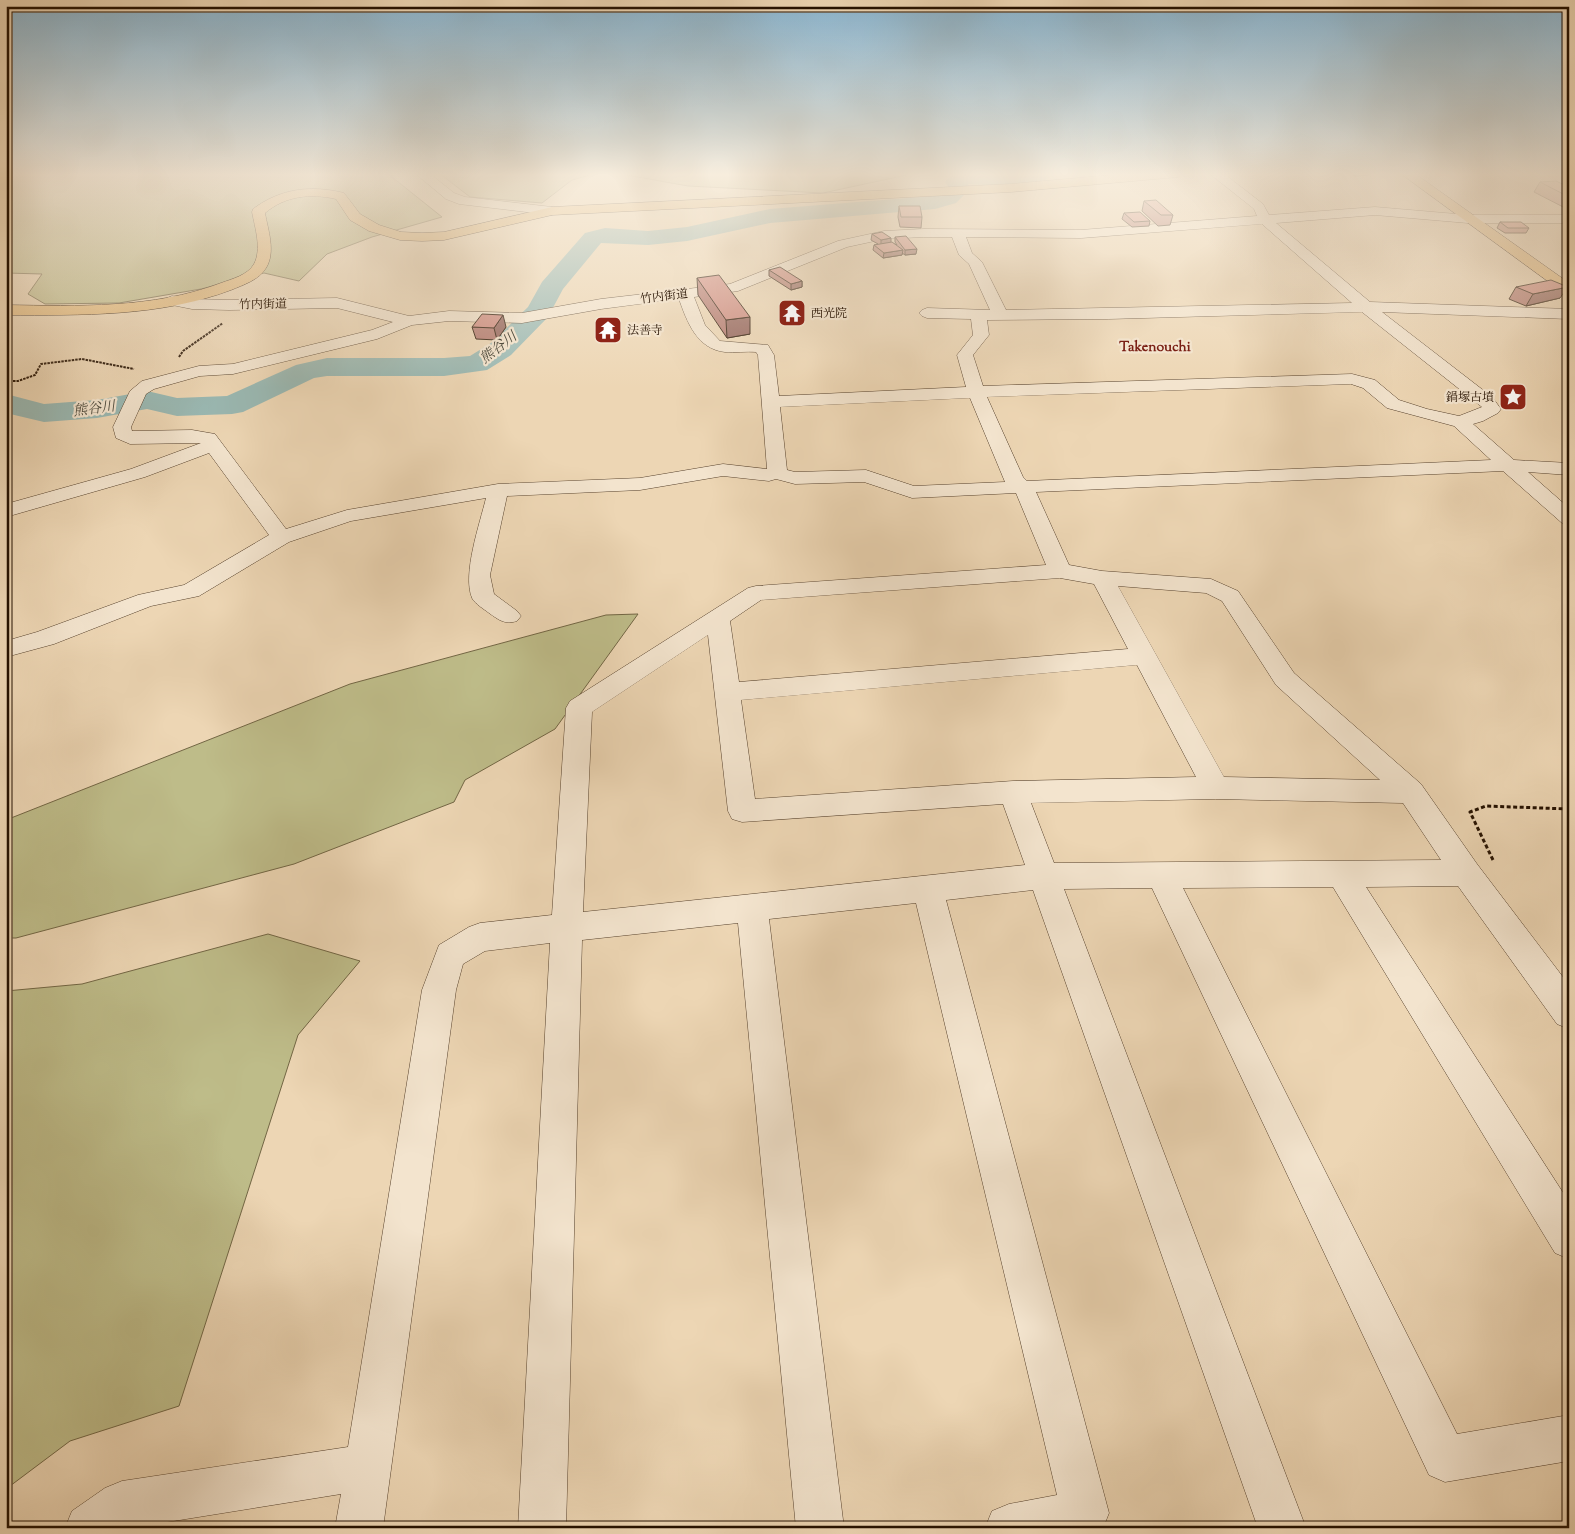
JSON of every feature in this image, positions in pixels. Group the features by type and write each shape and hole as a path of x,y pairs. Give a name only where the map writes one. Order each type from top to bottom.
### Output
{"main road":[{"path":"6,310 86,310 149,306 172,302 221,289 250,276 260,267 265,245"},
{"path":"1504,245 1569,290"}],"street":[{"name":"竹内街道","path":"172,302 245,305 337,303 409,321 449,316 529,318 601,304 733,288 844,245"},
{"path":"962,245 966,255 975,262 1000,314"},
{"path":"771,402 976,392 1352,379 1369,384 1393,404 1460,422 1478,417 1492,409 1486,401 1366,307 1294,245"},
{"path":"6,649 45,638 146,600 191,591 281,537 346,516 498,490 640,484 723,470 769,475 774,473 778,469 766,355 762,348 751,345 722,347 710,342 693,319 685,293"},
{"path":"927,313 978,315 1366,307 1569,314"},
{"path":"978,315 981,335 965,355 976,392 1014,480 1023,487 1060,571"},
{"path":"281,537 208,438 192,436 130,438 123,434 122,427 139,391 148,385 199,371 233,368 377,334 409,321"},
{"path":"1460,422 1506,465 1569,519"},
{"path":"6,511 138,473 213,445"},
{"path":"774,473 795,478 866,476 912,492 1506,465 1569,468"},
{"path":"498,490 479,575 483,597 509,616"},
{"path":"542,1528 567,926 579,708 756,593 1060,571 1102,578 1211,586 1230,596 1285,679 1411,792 1472,882 1569,1013"},
{"path":"1102,578 1216,788"},
{"path":"718,617 742,811 1013,792 1216,788 1411,792"},
{"path":"728,692 1144,656"},
{"path":"1013,792 1282,1528"},
{"path":"359,1528 439,990 450,955 480,937 567,926 928,890 1044,876 1161,874 1342,875 1472,882"},
{"path":"1161,874 1445,1459 1569,1438"},
{"path":"1342,875 1569,1239"},
{"path":"928,890 1085,1513 1080,1521 1009,1528"},
{"path":"752,908 820,1528"},
{"path":"89,1528 122,1505 367,1467"}],"path":[{"path":"212,370 189,365 179,358 183,351 212,332 245,305"},
{"path":"6,380 18,381 36,375 41,364 75,359 136,370"},
{"path":"1472,882 1501,876 1470,812 1486,806 1569,809"}],"shaded area":[{"path":"6,245 352,245 327,254 299,281 264,273 201,289 119,303 45,304 28,294 42,274 6,273"},
{"path":"638,614 555,729 465,780 454,802 294,864 16,938 6,938 6,820 350,684 606,615"},
{"path":"268,934 360,961 298,1035 179,1406 70,1441 6,1489 6,991 82,984"}],"building":[{"path":"874,245 896,245 903,250 884,253"},
{"path":"901,245 913,245 917,249 905,250"},
{"path":"780,267 802,281 791,284 769,270"},
{"path":"719,275 750,317 726,320 697,278"},
{"path":"1551,280 1568,287 1533,294 1516,287"},
{"path":"482,314 503,315 494,328 472,327"}],"waterway":[{"name":"熊谷川","path":"6,403 44,413 97,409 147,400 177,407 232,405 306,371 327,367 444,367 477,364 501,349 539,311 551,287 587,245"}],"place":[{"name":"西光院","path":"792,313"},
{"name":"法善寺","path":"608,330"},
{"name":"鍋塚古墳","path":"1513,397"}],"district":[{"name":"Takenouchi","path":"1155,346"}]}
